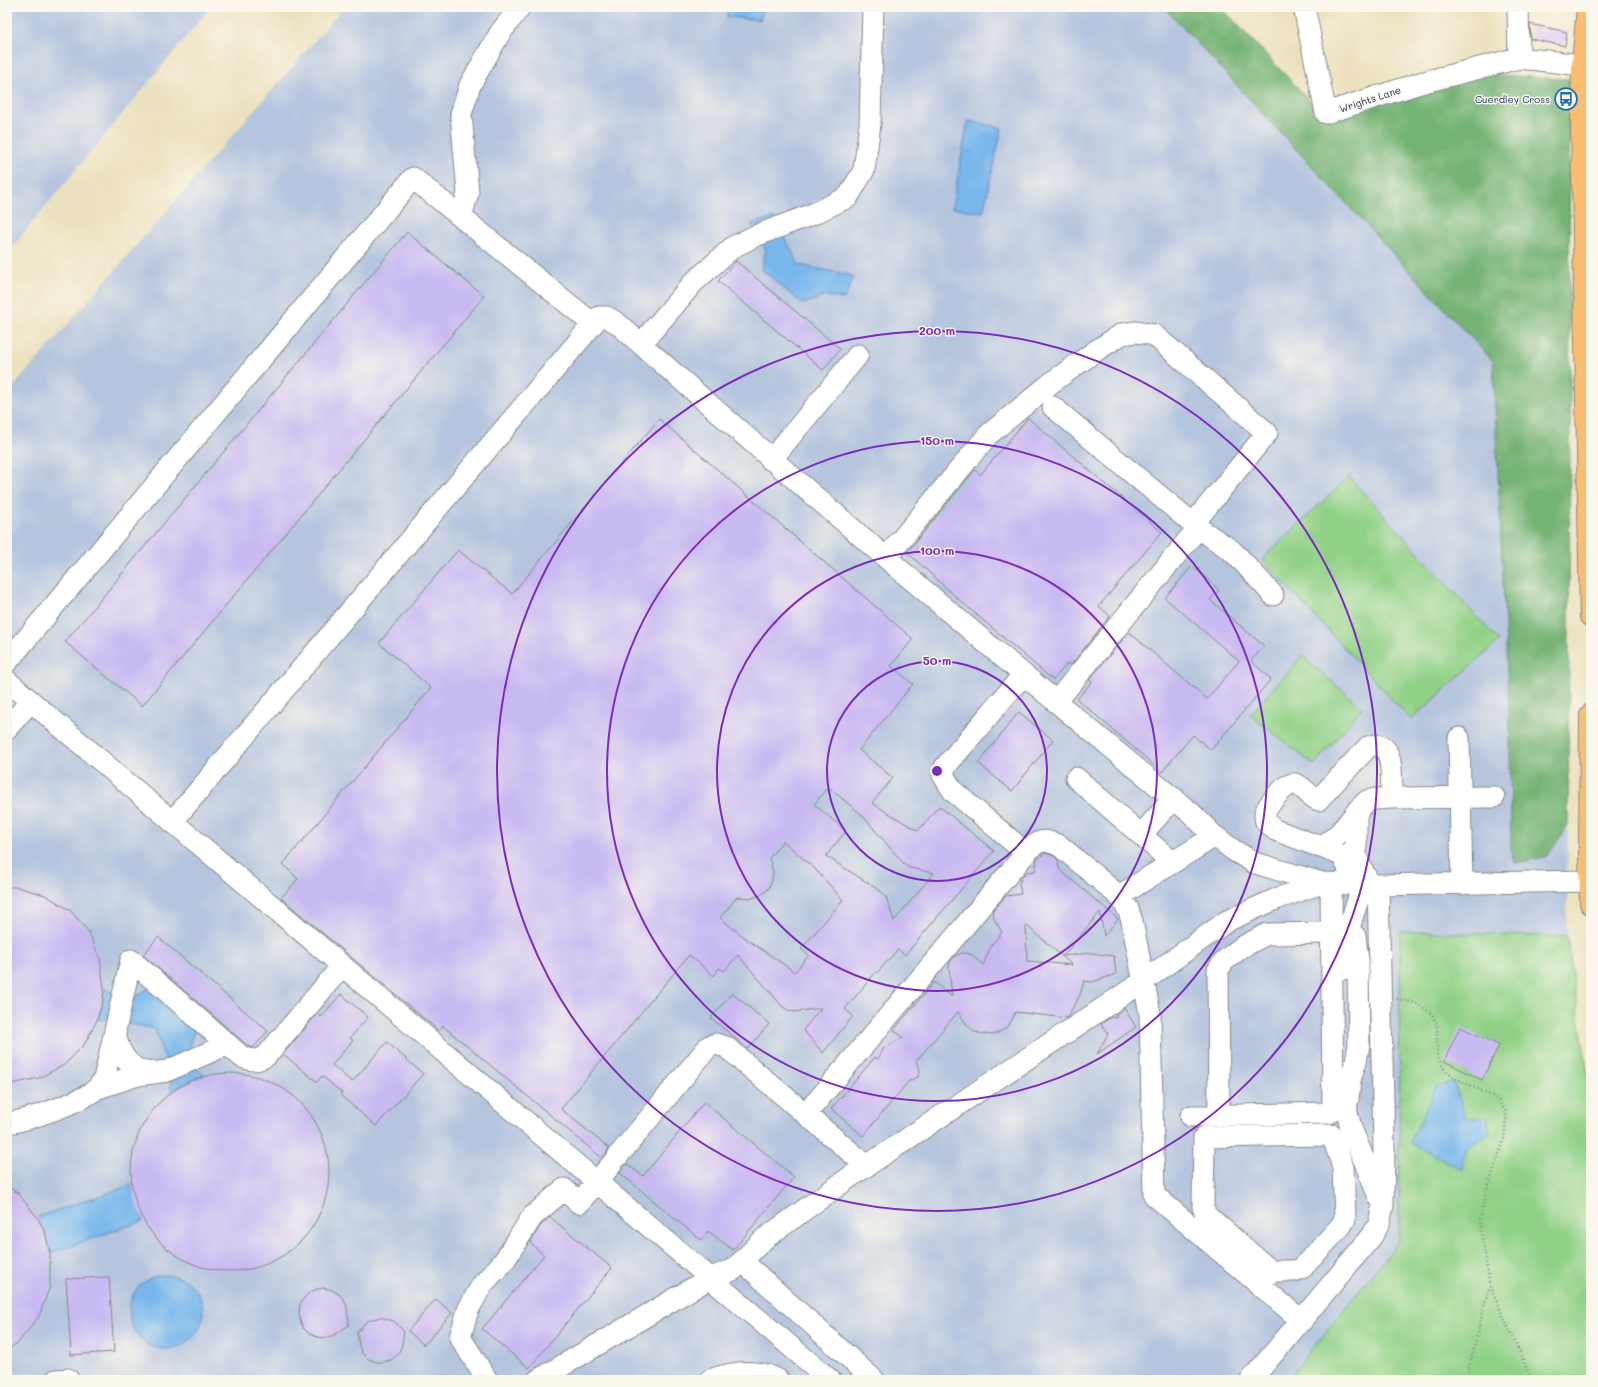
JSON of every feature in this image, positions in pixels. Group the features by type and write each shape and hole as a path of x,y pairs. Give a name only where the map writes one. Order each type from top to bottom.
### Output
{"main road":[{"path":"1589,16 1583,65 1582,123 1591,616"},
{"path":"1591,715 1591,903"}],"lane":[{"path":"461,217 468,193 461,114 470,85 500,33 520,7"},
{"path":"641,344 694,282 733,246 813,214 848,197 864,170 870,124 873,7"},
{"name":"Wrights Lane","path":"1304,7 1326,113 1420,83 1519,58 1583,65"},
{"path":"1518,7 1519,58"},
{"path":"7,662 414,178 593,324"},
{"path":"172,822 599,317 607,317 617,323 771,460 1023,675 1174,798 1214,836 1233,850 1255,863 1352,884"},
{"path":"886,558 988,435 1051,383 1122,334 1136,332 1154,335 1267,433 1056,702"},
{"path":"771,460 858,355"},
{"path":"1053,407 1195,526 1230,550 1273,595"},
{"path":"1023,675 945,767 943,775 952,791 1026,853"},
{"path":"7,680 172,822 830,1380"},
{"path":"7,728 30,701"},
{"path":"1459,738 1462,884"},
{"path":"1251,1380 1372,1236 1379,1224 1382,1205 1384,1145 1381,998 1348,867 1342,855 1275,830 1266,822 1265,815 1268,806 1284,788 1291,784 1297,784 1312,798 1318,800 1368,746 1374,744 1382,746 1390,759 1392,798"},
{"path":"1076,778 1172,862"},
{"path":"1318,846 1326,844 1332,840 1367,801 1392,798 1494,797"},
{"path":"1141,834 1174,798"},
{"path":"1207,1115 1329,1113 1333,1110 1332,933 1359,863 1356,853 1356,817 1359,809"},
{"path":"1118,896 1214,836"},
{"path":"806,1114 1035,843 1042,841 1060,846 1118,896 1128,909 1132,921 1145,980 1150,1014 1154,1195 1265,1277 1294,1271 1302,1268 1341,1226 1345,1219 1343,1167 1332,1135 1204,1137 1203,1207 1206,1215 1265,1277 1302,1321"},
{"path":"538,1380 710,1278 733,1270 764,1239 867,1166 1145,980 1227,921 1276,899 1352,884 1462,884 1590,881"},
{"path":"1352,884 1353,915 1343,960 1343,1024 1348,1112 1351,1128 1382,1205"},
{"path":"1210,1137 1207,1115 1218,970 1224,961 1242,947 1267,934 1332,933"},
{"path":"98,1088 104,1080 131,960 242,1057 250,1060 259,1060 266,1056 342,966"},
{"path":"116,1027 117,1045 123,1055 137,1069 160,1071"},
{"path":"7,1123 39,1115 75,1101 98,1088 138,1075 160,1071 193,1061 228,1044"},
{"path":"487,1380 460,1337 468,1310 482,1285 504,1261 532,1217 564,1189 579,1202 709,1046 716,1044 726,1047 867,1166"},
{"path":"742,1261 874,1380"},
{"path":"710,1380 729,1374 746,1372 761,1374 778,1380"}],"path":[{"path":"1381,998 1408,1000 1432,1014 1437,1026 1438,1057 1443,1068 1455,1078 1494,1097 1504,1111 1506,1119 1504,1139 1485,1196 1480,1220 1490,1287 1532,1380"},
{"path":"1466,1380 1490,1287"}],"shaded area":[{"path":"7,7 211,7 7,253"},
{"path":"344,7 1164,7 1493,361 1570,435 1567,937 1400,931 1399,1241 1287,1380 7,1380 7,394"}],"green space":[{"path":"1164,7 1221,7 1312,103 1327,116 1440,72 1569,79 1570,435 1568,826 1546,857 1514,863 1511,847 1510,733 1493,361"},
{"path":"1349,477 1499,641 1411,720 1262,559"},
{"path":"1302,656 1362,708 1314,765 1250,715"},
{"path":"1400,931 1567,937 1591,1095 1591,1380 1287,1380 1399,1241"}],"water":[{"path":"728,7 763,7 760,20 727,17"},
{"path":"968,121 1002,128 983,212 952,208"},
{"path":"774,218 799,265 854,276 844,299 826,296 803,304 761,269 766,250 751,224"},
{"path":"152,985 198,1025 191,1039 190,1052 194,1063 204,1075 171,1091 171,1078 155,1029 108,1019 97,1020 103,1001 104,988 118,996 128,998 139,995"},
{"path":"1454,1082 1466,1119 1487,1117 1490,1133 1465,1148 1463,1170 1410,1142 1436,1087"},
{"path":"131,1185 143,1221 50,1253 45,1232 37,1217"},
{"path":"166,1275 187,1281 197,1291 203,1312 197,1333 187,1343 166,1349 145,1343 135,1333 129,1312 135,1291 145,1281"}],"building":[{"path":"1530,24 1567,32 1565,46 1531,39"},
{"path":"407,232 484,296 142,706 65,642"},
{"path":"736,261 840,349 823,370 718,281"},
{"path":"1028,418 1162,532 1099,606 1110,616 1071,665 1069,662 1053,680 956,597 907,552 975,470 980,475"},
{"path":"659,419 913,639 891,666 913,684 859,750 893,778 872,803 918,831 939,806 994,851 905,955 898,949 877,973 876,972 845,1009 853,1016 823,1053 803,1030 821,1008 794,1012 783,1007 738,955 724,971 719,968 714,976 689,955 561,1109 609,1148 602,1158 443,1026 439,1031 281,898 298,879 283,864 431,688 379,643 458,550 512,594","holes":["828,787 861,814 905,865 910,868 934,873 894,921 886,897 882,892 826,856 846,831 814,804","783,841 815,869 843,900 801,949 809,955 795,972 749,941 720,918 737,897 752,898 761,895 768,889 772,881 773,871 769,858"]},
{"path":"1192,566 1219,590 1210,600 1264,646 1251,661 1271,679 1211,750 1193,735 1162,772 1077,699 1092,682 1089,680 1129,632 1207,699 1239,661 1165,598"},
{"path":"1019,712 1053,740 1012,791 978,763"},
{"path":"1045,853 1054,856 1058,860 1059,869 1118,919 1104,936 1100,912 1063,956 1091,953 1114,956 1116,974 1092,982 1084,981 1080,995 1067,1018 1015,1012 1007,1027 992,1035 975,1032 968,1026 958,1012 916,1061 920,1070 918,1077 909,1081 863,1136 831,1109 875,1057 878,1059 884,1048 903,1037 894,1030 934,982 952,997 949,967 950,962 955,956 962,953 967,953 972,955 983,965 992,944 1002,932 994,919 993,911 1006,896 1021,894 1019,884 1021,878 1027,872 1035,871 1037,859","holes":["1026,925 1072,965 1027,961"]},
{"path":"7,887 17,887 45,895 70,910 89,932 100,959 104,988 103,1001 97,1020 84,1045 64,1065 39,1078 7,1085"},
{"path":"158,937 268,1031 253,1048 248,1046 143,955"},
{"path":"732,993 769,1024 748,1049 711,1018"},
{"path":"341,994 368,1017 350,1038 353,1040 332,1065 352,1082 387,1042 423,1074 376,1126 340,1095 342,1093 322,1076 317,1082 283,1054 317,1014 321,1017"},
{"path":"1124,1008 1136,1027 1097,1054 1108,1034 1101,1024 1111,1017 1116,1018 1116,1014"},
{"path":"1460,1027 1499,1045 1482,1080 1444,1061"},
{"path":"220,1073 240,1073 268,1080 293,1095 307,1109 322,1134 329,1162 329,1182 322,1210 307,1235 293,1249 268,1264 259,1267 240,1271 220,1271 192,1264 167,1249 153,1235 138,1210 135,1201 131,1182 131,1162 138,1134 153,1109 167,1095 192,1080 201,1077"},
{"path":"704,1102 794,1177 733,1250 708,1231 701,1240 620,1173 623,1167 627,1164 643,1176"},
{"path":"7,1186 18,1193 37,1217 45,1232 50,1253 50,1286 39,1316 19,1342 7,1350"},
{"path":"550,1217 612,1268 529,1368 482,1329 544,1255 530,1243 541,1225"},
{"path":"109,1277 114,1352 71,1355 66,1279"},
{"path":"324,1288 339,1294 344,1300 347,1307 349,1325 334,1335 326,1338 317,1337 310,1334 303,1328 299,1312 300,1304 310,1292"},
{"path":"436,1299 452,1313 424,1345 408,1331"},
{"path":"380,1317 394,1321 404,1332 401,1348 397,1355 391,1360 376,1362 368,1359 362,1353 359,1346 357,1332 367,1321"}],"place":[{"name":"Cuerdley Cross","path":"1566,99"}]}
